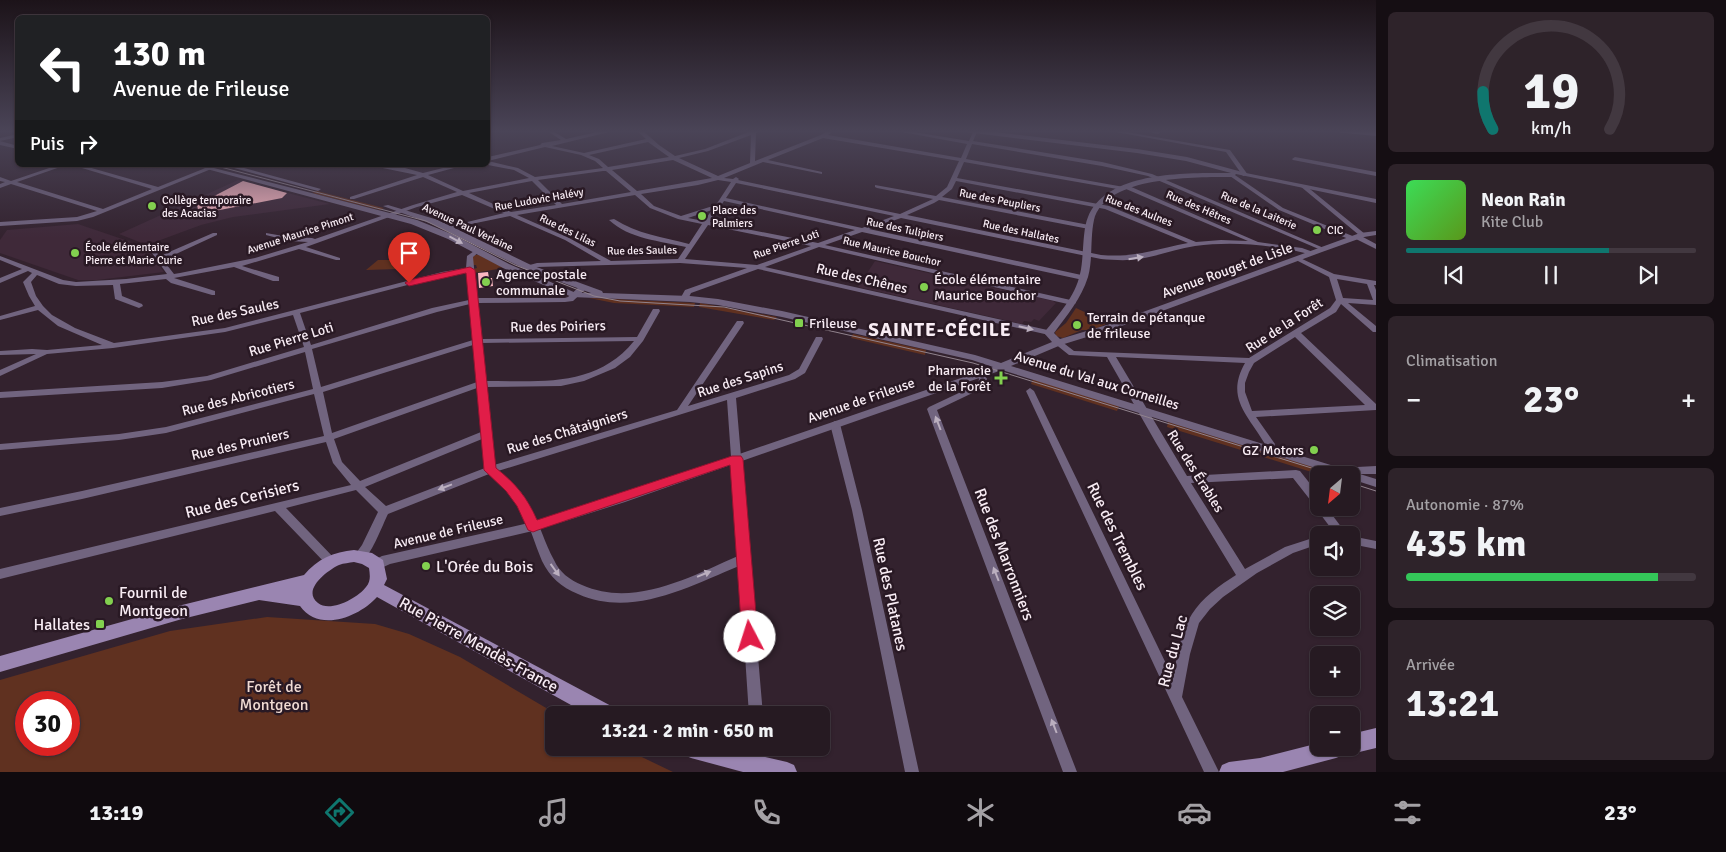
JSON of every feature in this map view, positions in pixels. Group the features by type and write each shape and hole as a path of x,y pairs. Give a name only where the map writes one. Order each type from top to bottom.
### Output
{"main road":[{"path":"346,556 360,556 377,566 379,575 376,588 370,596 358,605 337,613 316,611 307,603 305,589 308,581 318,570 346,556"},
{"path":"0,664 182,612 308,581"},
{"name":"Rue Pierre Mendès-France","path":"376,588 592,706"},
{"path":"255,595 305,599"},
{"path":"1360,742 1376,738"},
{"path":"1229,772 1260,768 1310,755"},
{"path":"721,756 787,772"}],"street":[{"path":"502,166 516,169 534,178 560,205"},
{"name":"Avenue Maurice Pimont","path":"0,259 62,282 76,284 169,275 234,265 299,247 389,214 462,192 534,178 614,166"},
{"path":"690,166 718,178"},
{"name":"Rue Ludovic Halévy","path":"448,228 560,205 698,183 718,178 745,166"},
{"path":"788,166 820,173"},
{"name":"Rue Pierre Loti","path":"684,299 688,292 900,216 937,198 950,188 960,166"},
{"name":"Rue des Hêtres","path":"998,166 1125,187 1262,246"},
{"name":"Rue de la Laiterie","path":"1112,166 1160,178 1324,249"},
{"path":"1210,166 1245,175 1376,201"},
{"path":"1239,166 1245,175"},
{"path":"1333,166 1376,174"},
{"path":"0,186 58,167"},
{"path":"82,167 158,189"},
{"name":"Avenue Paul Verlaine","path":"202,167 389,214 426,226 506,266 576,295 684,299"},
{"path":"0,224 77,219 214,167"},
{"name":"Avenue Paul Verlaine","path":"234,167 401,210 448,228 528,267 609,296"},
{"name":"Rue des Lilas","path":"384,167 423,175 567,239 609,262"},
{"path":"352,198 454,167"},
{"name":"Rue Maurice Bouchor","path":"607,167 652,207 680,218 817,245 1072,303"},
{"path":"680,260 722,199 731,181 740,174 732,172"},
{"path":"1232,175 1281,209 1358,237 1376,247"},
{"path":"1245,175 1160,178 1125,187 1099,205 1094,210 1089,227 1088,254 1083,278 1072,303 1049,333 1058,344 1072,353 1251,361"},
{"name":"Rue des Hallates","path":"718,178 1112,259 1138,258 1195,244 1303,249 1313,253"},
{"path":"0,179 102,211"},
{"name":"Rue des Aulnes","path":"955,179 1099,205 1195,244"},
{"name":"Rue des Peupliers","path":"877,186 1089,227"},
{"path":"1303,186 1358,237"},
{"name":"Rue des Tulipiers","path":"722,199 1083,278"},
{"path":"680,218 717,206"},
{"path":"612,220 630,231 690,246"},
{"path":"0,231 8,223"},
{"name":"Avenue Rouget de Lisle","path":"1058,344 1358,237 1376,233"},
{"path":"159,259 215,234"},
{"path":"268,234 316,240"},
{"path":"146,246 159,259 174,281 212,294"},
{"path":"299,247 338,259"},
{"path":"477,251 470,256 470,270 490,470 511,487 519,498 553,570 578,589 596,596 620,599 666,590 743,559"},
{"path":"1298,259 1332,276 1373,283 1376,302 1340,300"},
{"name":"Rue des Saules","path":"528,267 537,265 680,260 757,267"},
{"path":"234,265 276,279"},
{"name":"Rue des Chênes","path":"757,267 1049,333"},
{"path":"0,281 27,269"},
{"name":"Rue des Saules","path":"0,353 47,352 113,346 225,330 442,274 470,270"},
{"path":"36,272 27,282 30,292 39,307 53,321 66,329 113,346"},
{"name":"Rue de la Forêt","path":"1269,449 1270,444 1250,414 1241,396 1239,384 1243,371 1251,361 1333,310 1340,300 1332,276"},
{"path":"116,281 118,297 139,306"},
{"path":"576,295 583,288"},
{"name":"Rue Pierre Loti","path":"0,395 162,385 208,378 473,300 565,300 576,295"},
{"name":"Avenue du Val aux Corneilles","path":"684,299 718,302 782,314 1002,366 1323,466"},
{"path":"1340,300 1376,330"},
{"path":"0,318 39,307"},
{"name":"Rue des Pruniers","path":"0,512 329,438 481,384 561,383 581,379 612,366 627,355 640,339 656,311"},
{"path":"296,312 308,348 329,438 338,463 384,511 366,548 360,556"},
{"path":"680,412 740,324"},
{"path":"1296,333 1374,407"},
{"name":"Rue des Poiriers","path":"477,341 640,339"},
{"name":"Rue des Sapins","path":"680,412 792,377 802,371 819,339"},
{"name":"Rue des Abricotiers","path":"0,447 119,437 166,430 318,391 477,341"},
{"name":"Avenue de Frileuse","path":"377,566 387,560 533,527 980,375 1058,344"},
{"path":"0,373 47,352"},
{"name":"Rue des Érables","path":"1110,354 1243,576"},
{"name":"Rue des Marronniers","path":"980,375 983,379 982,385 932,409 1070,772"},
{"name":"Rue des Trembles","path":"1030,391 1175,697"},
{"path":"731,396 755,706"},
{"path":"1250,414 1374,407"},
{"name":"Rue des Châtaigniers","path":"384,511 490,470 680,412"},
{"name":"Rue des Platanes","path":"835,424 857,510 912,772"},
{"name":"Rue des Cerisiers","path":"0,574 358,486 486,434"},
{"path":"1360,471 1376,470"},
{"path":"1186,480 1296,474 1310,492"},
{"name":"Avenue du Val aux Corneilles","path":"1360,478 1376,483"},
{"path":"277,506 331,562"},
{"path":"1328,516 1336,526"},
{"path":"1360,542 1376,545"},
{"name":"Rue du Lac","path":"1212,772 1175,697 1196,617 1211,600 1243,576 1292,549 1310,543"}],"shaded area":[{"path":"238,180 330,204 233,217 201,225 147,245 119,234"},
{"name":"École élémentaire Pierre et Marie Curie","path":"78,224 134,243 150,253 164,272 97,280 78,280 0,253 0,240 7,230"},
{"name":"École élémentaire Maurice Bouchor","path":"875,261 1056,303 1039,321 1034,319 1031,322 1024,321 1022,324 858,287"}],"green space":[{"path":"317,191 384,208 380,210 312,193"},
{"path":"479,255 504,268 474,273 473,269 477,268 476,265 473,265 473,257"},
{"path":"378,260 403,260 397,269 366,270"},
{"path":"589,298 695,303 694,307 614,303"},
{"path":"700,303 777,317 774,320 699,307"},
{"path":"1076,308 1108,323 1093,330 1082,330 1063,338 1056,336 1055,332 1066,323"},
{"path":"853,334 926,350 925,355 851,338"},
{"path":"1033,379 1119,406 1117,411 1031,384"},
{"path":"1168,422 1310,466 1310,472 1167,427"},
{"name":"Forêt de Montgeon","path":"267,617 375,624 409,634 460,657 545,707 545,756 640,756 673,772 0,772 0,680 170,631"}],"building":[{"path":"243,181 287,193 282,198 199,214 197,205"},
{"name":"Agence postale communale","path":"488,272 489,278 492,278 493,286 479,288 478,273"}],"tram line":[{"path":"221,167 426,221 515,265 594,296 620,301 724,307 973,363 1310,468"},
{"path":"1360,486 1376,491"}],"place":[{"name":"Collège temporaire des Acacias","path":"152,206"},
{"name":"Place des Palmiers","path":"702,216"},
{"name":"CIC","path":"1317,230"},
{"name":"École élémentaire Pierre et Marie Curie","path":"75,253"},
{"name":"Agence postale communale","path":"486,282"},
{"name":"École élémentaire Maurice Bouchor","path":"924,287"},
{"name":"Frileuse","path":"799,323"},
{"name":"Terrain de pétanque de frileuse","path":"1077,325"},
{"name":"Pharmacie de la Forêt","path":"1001,378"},
{"name":"GZ Motors","path":"1314,450"},
{"name":"L'Orée du Bois","path":"426,566"},
{"name":"Fournil de Montgeon","path":"109,601"},
{"name":"Hallates","path":"100,624"}],"district":[{"name":"SAINTE-CÉCILE","path":"940,329"}],"route":[{"path":"409,283 442,274 470,270 490,470 511,487 524,504 533,527 736,459 750,637"}]}
